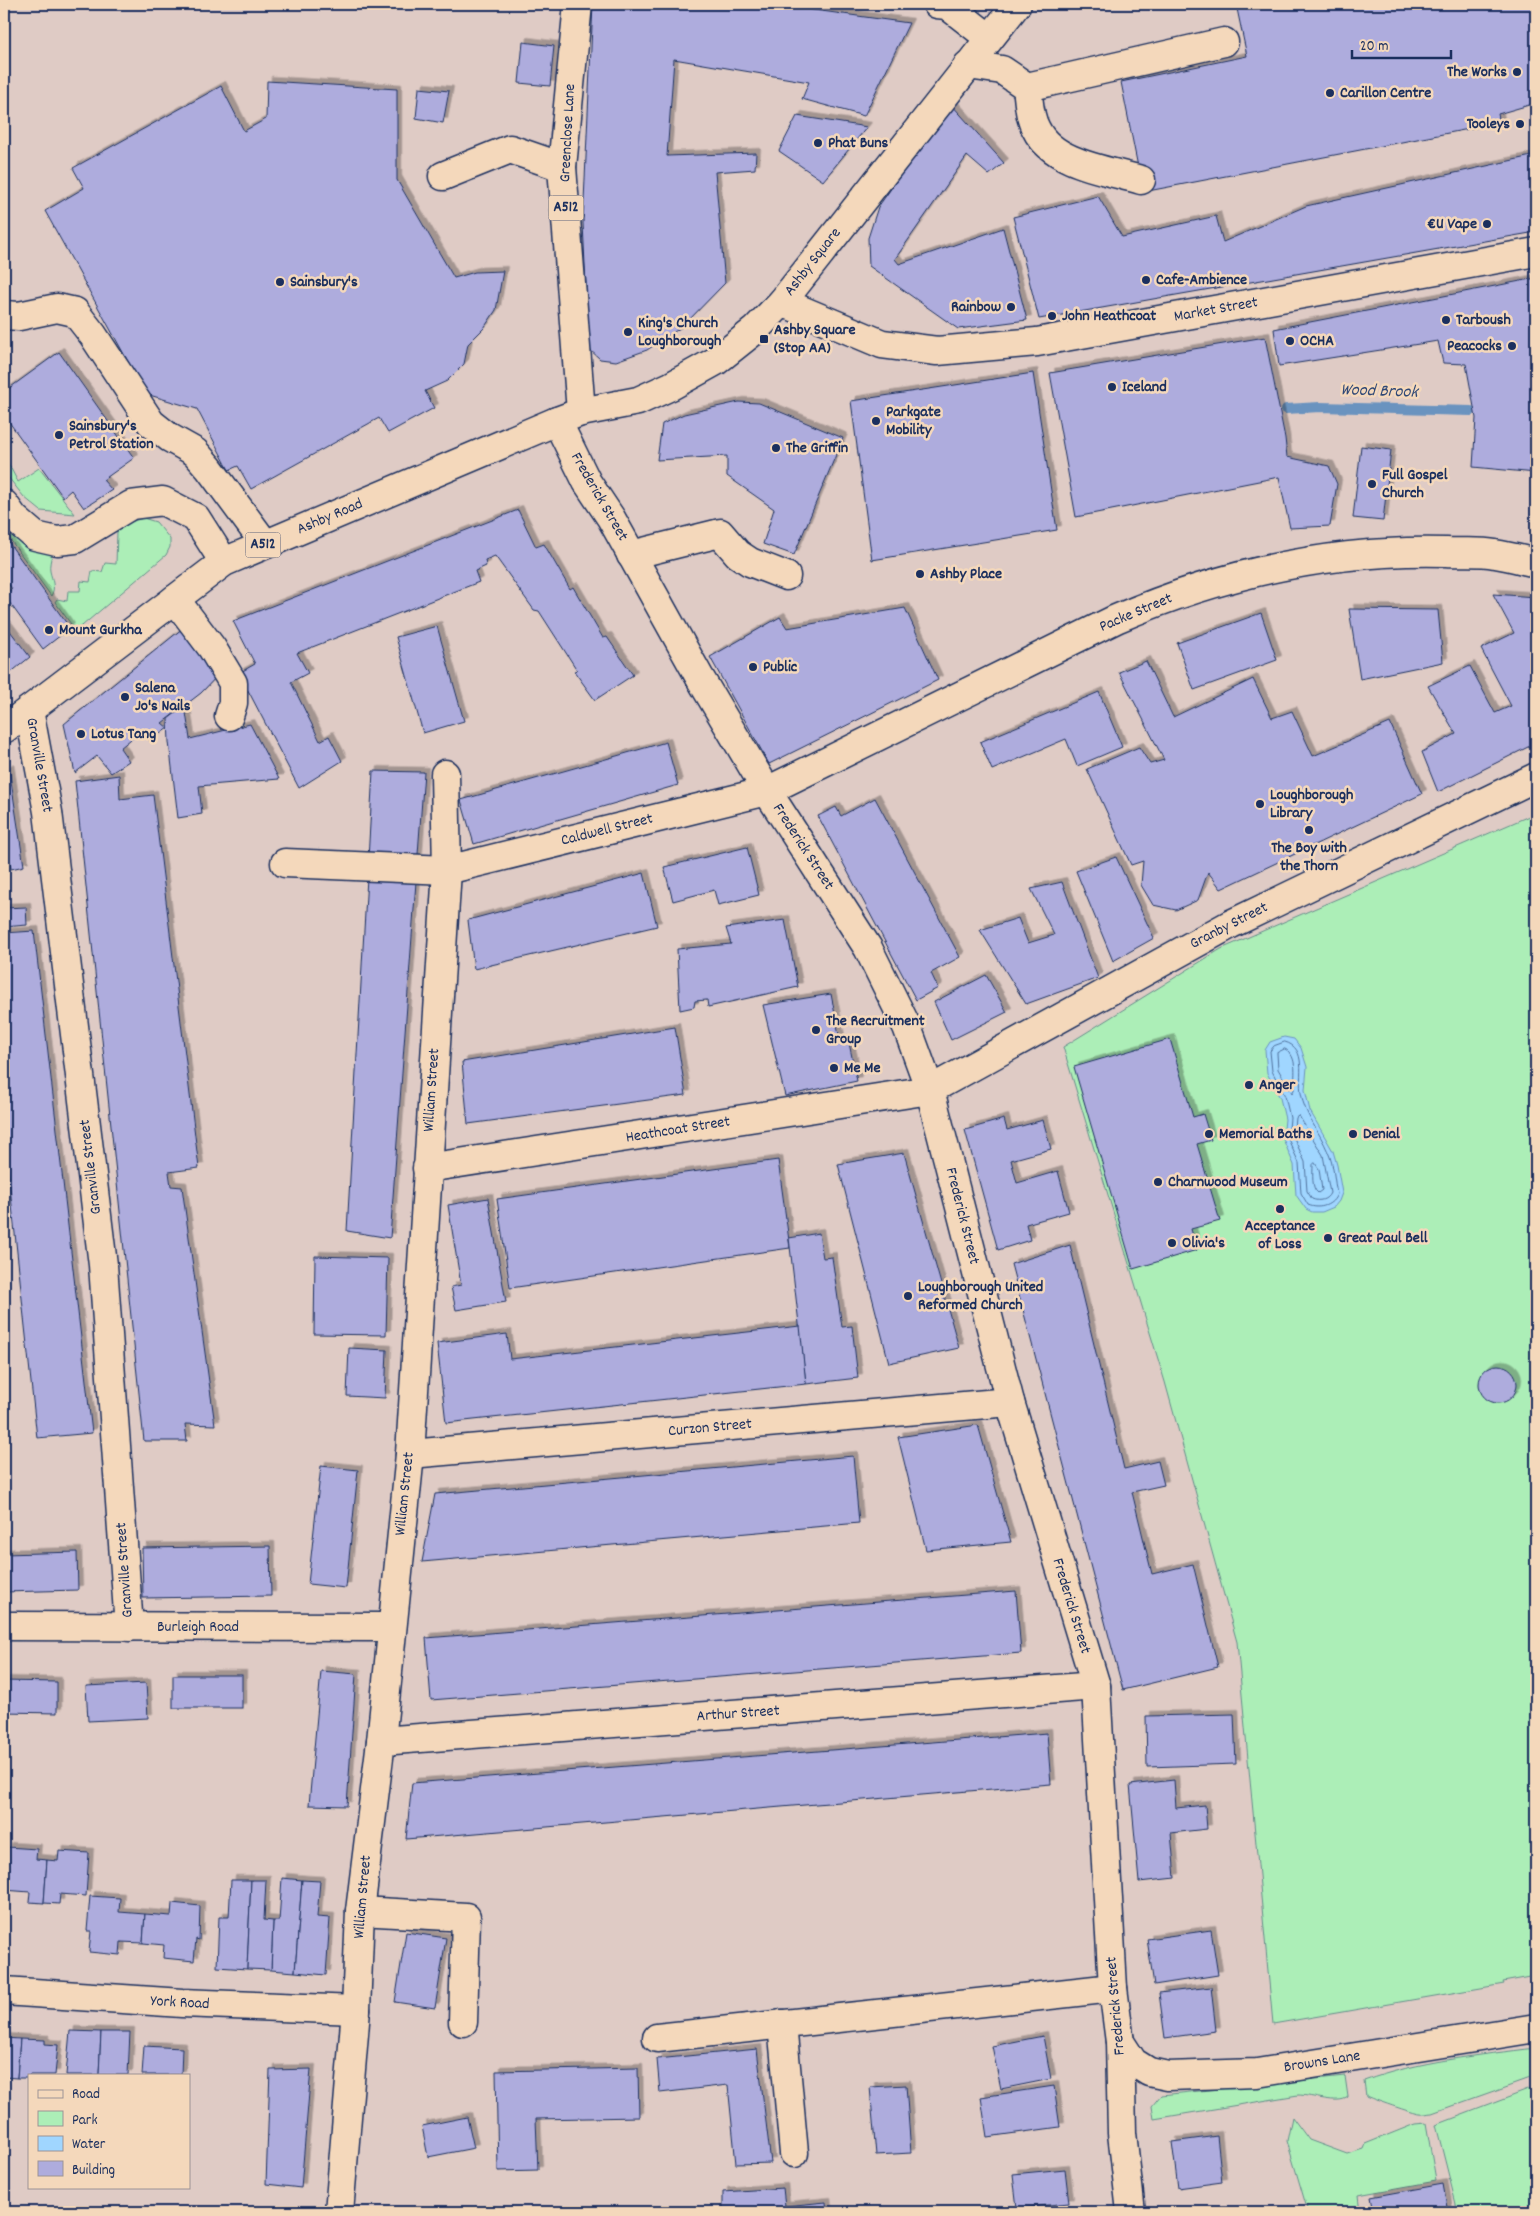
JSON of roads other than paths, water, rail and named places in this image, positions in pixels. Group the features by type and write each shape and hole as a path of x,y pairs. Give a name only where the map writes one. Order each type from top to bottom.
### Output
{"street":[{"name":"Greenclose Lane","path":"569,417 562,167 578,4"},
{"path":"943,4 988,38"},
{"name":"A512","path":"988,38 1017,4"},
{"name":"Ashby Square","path":"569,417 638,402 716,361 755,330 782,302 988,38"},
{"path":"1027,88 1224,42"},
{"path":"968,65 1002,70 1027,88 1035,128 1047,146 1060,155 1141,180"},
{"path":"443,176 510,149 562,167"},
{"name":"Market Street","path":"782,302 882,344 937,351 1037,342 1536,252"},
{"path":"4,315 19,316 57,308 75,312 93,335 151,422 170,438 195,452 210,468 265,544"},
{"name":"Ashby Road","path":"4,729 224,562 569,417"},
{"name":"Frederick Street","path":"569,417 587,482 767,791 868,948 906,1027 930,1090 1010,1402 1096,1686 1113,1988 1120,2042 1122,2133 1131,2212"},
{"path":"4,504 14,518 35,536 57,541 75,539 131,505 163,501 196,518 224,562"},
{"path":"631,555 720,533 738,554 750,562 786,576"},
{"name":"Packe Street","path":"767,791 1024,664 1160,600 1271,568 1353,554 1423,552 1494,554 1536,563"},
{"path":"175,599 212,648 233,682 233,703 229,716"},
{"name":"Granville Street","path":"29,710 48,812 103,1265 129,1627"},
{"name":"William Street","path":"339,2212 356,2010 360,1911 381,1741 410,1454 447,870 445,774"},
{"name":"Granby Street","path":"930,1090 1231,924 1536,777"},
{"name":"Caldwell Street","path":"285,863 447,870 767,791"},
{"name":"Heathcoat Street","path":"427,1168 930,1090"},
{"name":"Curzon Street","path":"410,1454 1010,1402"},
{"name":"Burleigh Road","path":"4,1626 392,1627"},
{"name":"Arthur Street","path":"381,1741 1096,1686"},
{"path":"360,1911 466,1918 463,2022"},
{"path":"657,2038 1113,1988"},
{"name":"York Road","path":"4,1991 182,2003 356,2010"},
{"path":"782,2024 794,2152"},
{"name":"Browns Lane","path":"1120,2042 1133,2062 1149,2072 1168,2076 1256,2073 1536,2028"}],"water":[{"path":"1284,1037 1294,1039 1301,1048 1307,1067 1305,1090 1310,1111 1333,1151 1337,1165 1342,1193 1334,1207 1322,1212 1312,1212 1306,1209 1296,1195 1294,1165 1283,1139 1285,1119 1280,1098 1267,1073 1265,1050 1270,1042"}],"waterway":[{"name":"Wood Brook","path":"1286,409 1320,407 1471,411"}],"place":[{"name":"The Works","path":"1517,72"},
{"name":"Carillon Centre","path":"1330,93"},
{"name":"Tooleys","path":"1520,124"},
{"name":"Phat Buns","path":"818,143"},
{"name":"€U Vape","path":"1487,224"},
{"name":"Cafe-Ambience","path":"1146,280"},
{"name":"Sainsbury's","path":"280,282"},
{"name":"Rainbow","path":"1011,307"},
{"name":"John Heathcoat","path":"1052,316"},
{"name":"Tarboush","path":"1446,320"},
{"name":"King's Church Loughborough","path":"628,332"},
{"name":"Ashby Square (Stop AA)","path":"764,339"},
{"name":"OCHA","path":"1290,341"},
{"name":"Peacocks","path":"1512,346"},
{"name":"Iceland","path":"1112,387"},
{"name":"Parkgate Mobility","path":"876,421"},
{"name":"Sainsbury's Petrol Station","path":"59,435"},
{"name":"The Griffin","path":"776,448"},
{"name":"Full Gospel Church","path":"1372,484"},
{"name":"Ashby Place","path":"920,574"},
{"name":"Mount Gurkha","path":"49,630"},
{"name":"Public","path":"753,667"},
{"name":"Salena Jo's Nails","path":"125,697"},
{"name":"Lotus Tang","path":"81,734"},
{"name":"Loughborough Library","path":"1260,804"},
{"name":"The Boy with the Thorn","path":"1309,830"},
{"name":"The Recruitment Group","path":"816,1030"},
{"name":"Me Me","path":"834,1068"},
{"name":"Anger","path":"1249,1085"},
{"name":"Memorial Baths","path":"1209,1134"},
{"name":"Denial","path":"1353,1134"},
{"name":"Charnwood Museum","path":"1158,1182"},
{"name":"Acceptance of Loss","path":"1280,1209"},
{"name":"Great Paul Bell","path":"1328,1238"},
{"name":"Olivia's","path":"1172,1243"},
{"name":"Loughborough United Reformed Church","path":"908,1296"}]}
